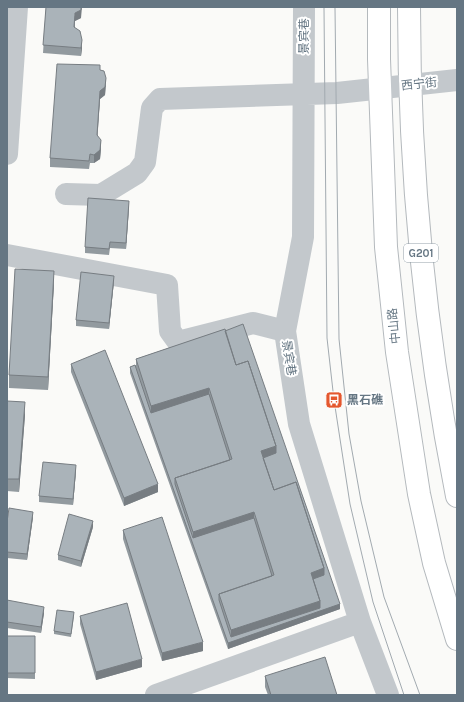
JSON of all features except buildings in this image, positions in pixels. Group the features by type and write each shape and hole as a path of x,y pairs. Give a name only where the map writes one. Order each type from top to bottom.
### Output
{"highway":[{"name":"中山路","path":"379,7 380,89 386,247 397,352 420,501 434,563 457,639"},
{"name":"G201","path":"409,7 410,85 421,249 443,428 457,496"}],"street":[{"path":"7,154 17,7"},
{"name":"景宾巷","path":"304,7 303,237 285,331 299,424 360,622 388,695"},
{"name":"西宁街","path":"66,194 101,195 137,173 145,162 152,108 160,99 304,94 380,89 457,80"},
{"path":"7,255 167,285 170,331 178,342 253,323 285,331"},
{"path":"156,695 360,622"}],"tram line":[{"path":"324,7 327,338 334,400 350,504 373,602 404,695"},
{"path":"335,7 339,339 349,434 361,501 384,597 420,695"}],"place":[{"name":"黑石礁","path":"334,400"}]}
